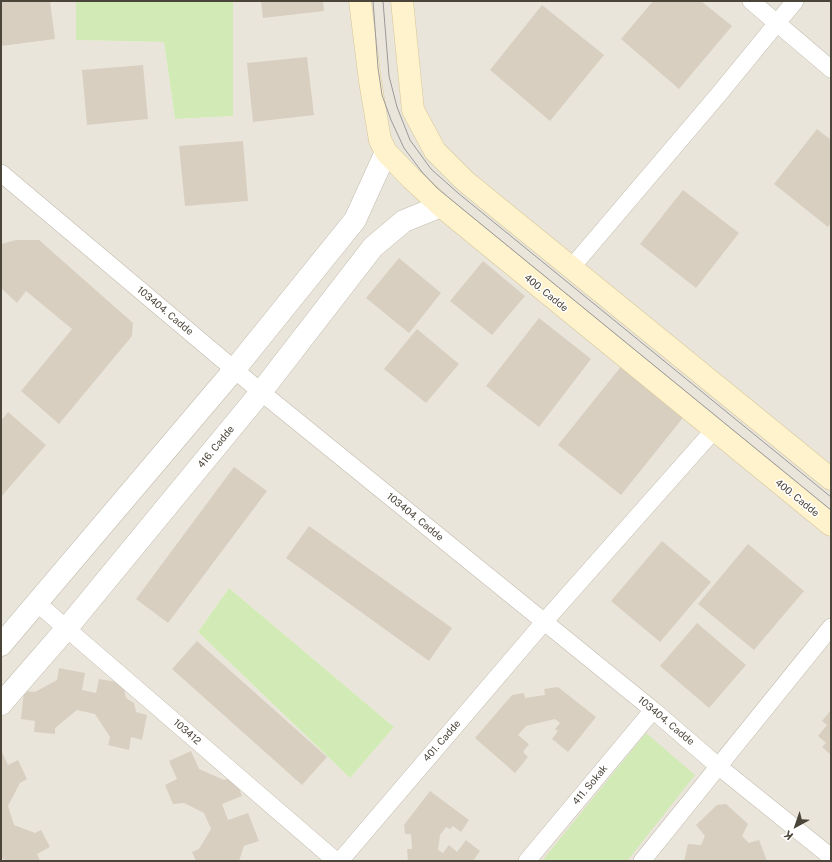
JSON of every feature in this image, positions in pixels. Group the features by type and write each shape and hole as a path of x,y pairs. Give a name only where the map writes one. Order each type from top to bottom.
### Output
{"main road":[{"name":"400. Cadde","path":"360,1 370,81 380,140 386,152 441,206 831,525"},
{"path":"402,1 413,110 435,151 465,182 831,478"}],"street":[{"path":"751,1 831,69"},
{"path":"571,268 795,1"},
{"path":"1,645 234,370 355,220 386,152"},
{"name":"103404. Cadde","path":"1,174 234,370 653,710 718,766 831,857"},
{"name":"416. Cadde","path":"1,704 67,628 261,392 373,247 404,221 441,206"},
{"name":"401. Cadde","path":"340,861 544,622 714,430"},
{"name":"103412","path":"37,603 336,861"},
{"path":"642,861 831,627"},
{"name":"411. Sokak","path":"526,861 653,710"}],"shaded area":[{"path":"1,1 76,1 76,40 164,42 175,119 233,116 233,1 831,1 831,861 1,861","holes":["229,588 394,727 350,778 198,632"]}],"green space":[{"path":"76,1 233,1 233,116 175,119 164,42 76,40"},
{"path":"229,588 394,727 350,778 198,632"},
{"path":"646,733 695,775 627,861 542,861"}],"building":[{"path":"1,1 50,1 55,39 1,46"},
{"path":"261,1 323,1 324,11 263,18"},
{"path":"653,1 701,1 732,26 679,89 621,39"},
{"path":"542,5 604,55 550,121 490,70"},
{"path":"307,57 314,115 253,122 247,63"},
{"path":"143,65 148,119 87,125 82,70"},
{"path":"817,129 831,140 831,223 828,227 774,184"},
{"path":"243,141 248,201 185,206 179,146"},
{"path":"683,190 739,233 696,288 640,244"},
{"path":"16,240 39,240 133,323 132,336 59,424 21,391 72,329 26,291 17,303 1,288 1,244"},
{"path":"399,258 441,293 409,333 366,298"},
{"path":"483,261 525,296 492,335 450,301"},
{"path":"539,318 591,359 539,427 486,386"},
{"path":"417,329 459,364 426,403 384,369"},
{"path":"623,364 686,414 621,495 558,445"},
{"path":"8,412 46,445 1,497 1,421"},
{"path":"234,467 267,491 168,623 136,599"},
{"path":"309,526 452,628 429,661 286,558"},
{"path":"662,541 711,582 660,642 611,601"},
{"path":"748,544 804,591 754,650 698,604"},
{"path":"697,623 746,665 709,708 660,666"},
{"path":"197,641 327,757 302,785 172,669"},
{"path":"59,668 85,673 82,690 96,693 99,679 123,683 126,698 134,703 136,712 147,715 142,740 131,737 129,750 108,745 110,737 95,714 77,710 55,728 55,734 34,732 35,721 21,719 24,691 35,692 57,680"},
{"path":"558,687 596,717 568,752 552,739 558,731 555,729 560,723 555,719 526,726 518,735 529,744 523,752 528,757 515,773 475,738 512,695 524,693 525,698 545,695 544,689"},
{"path":"831,710 831,755 822,747 826,743 818,736 827,725 822,721"},
{"path":"1,750 8,765 18,760 27,779 20,783 8,806 14,825 35,833 41,830 50,847 37,854 40,861 8,861 1,858"},
{"path":"191,751 199,769 224,780 234,776 242,796 222,804 228,820 248,813 259,841 244,846 239,861 196,861 192,852 199,849 211,829 204,813 184,803 173,804 165,785 177,779 169,761"},
{"path":"430,791 469,820 461,832 453,826 450,829 446,827 440,835 438,850 443,853 449,845 457,852 466,840 480,851 473,861 408,861 407,849 412,849 411,834 405,834 404,825"},
{"path":"726,804 748,824 742,836 749,843 759,840 767,861 684,861 688,844 701,845 705,836 696,825 717,805"}],"tram line":[{"path":"373,1 378,68 382,95 391,120 404,148 422,172 437,188 831,510"},
{"path":"383,1 389,76 397,107 410,140 431,169 458,193 831,497"}]}
